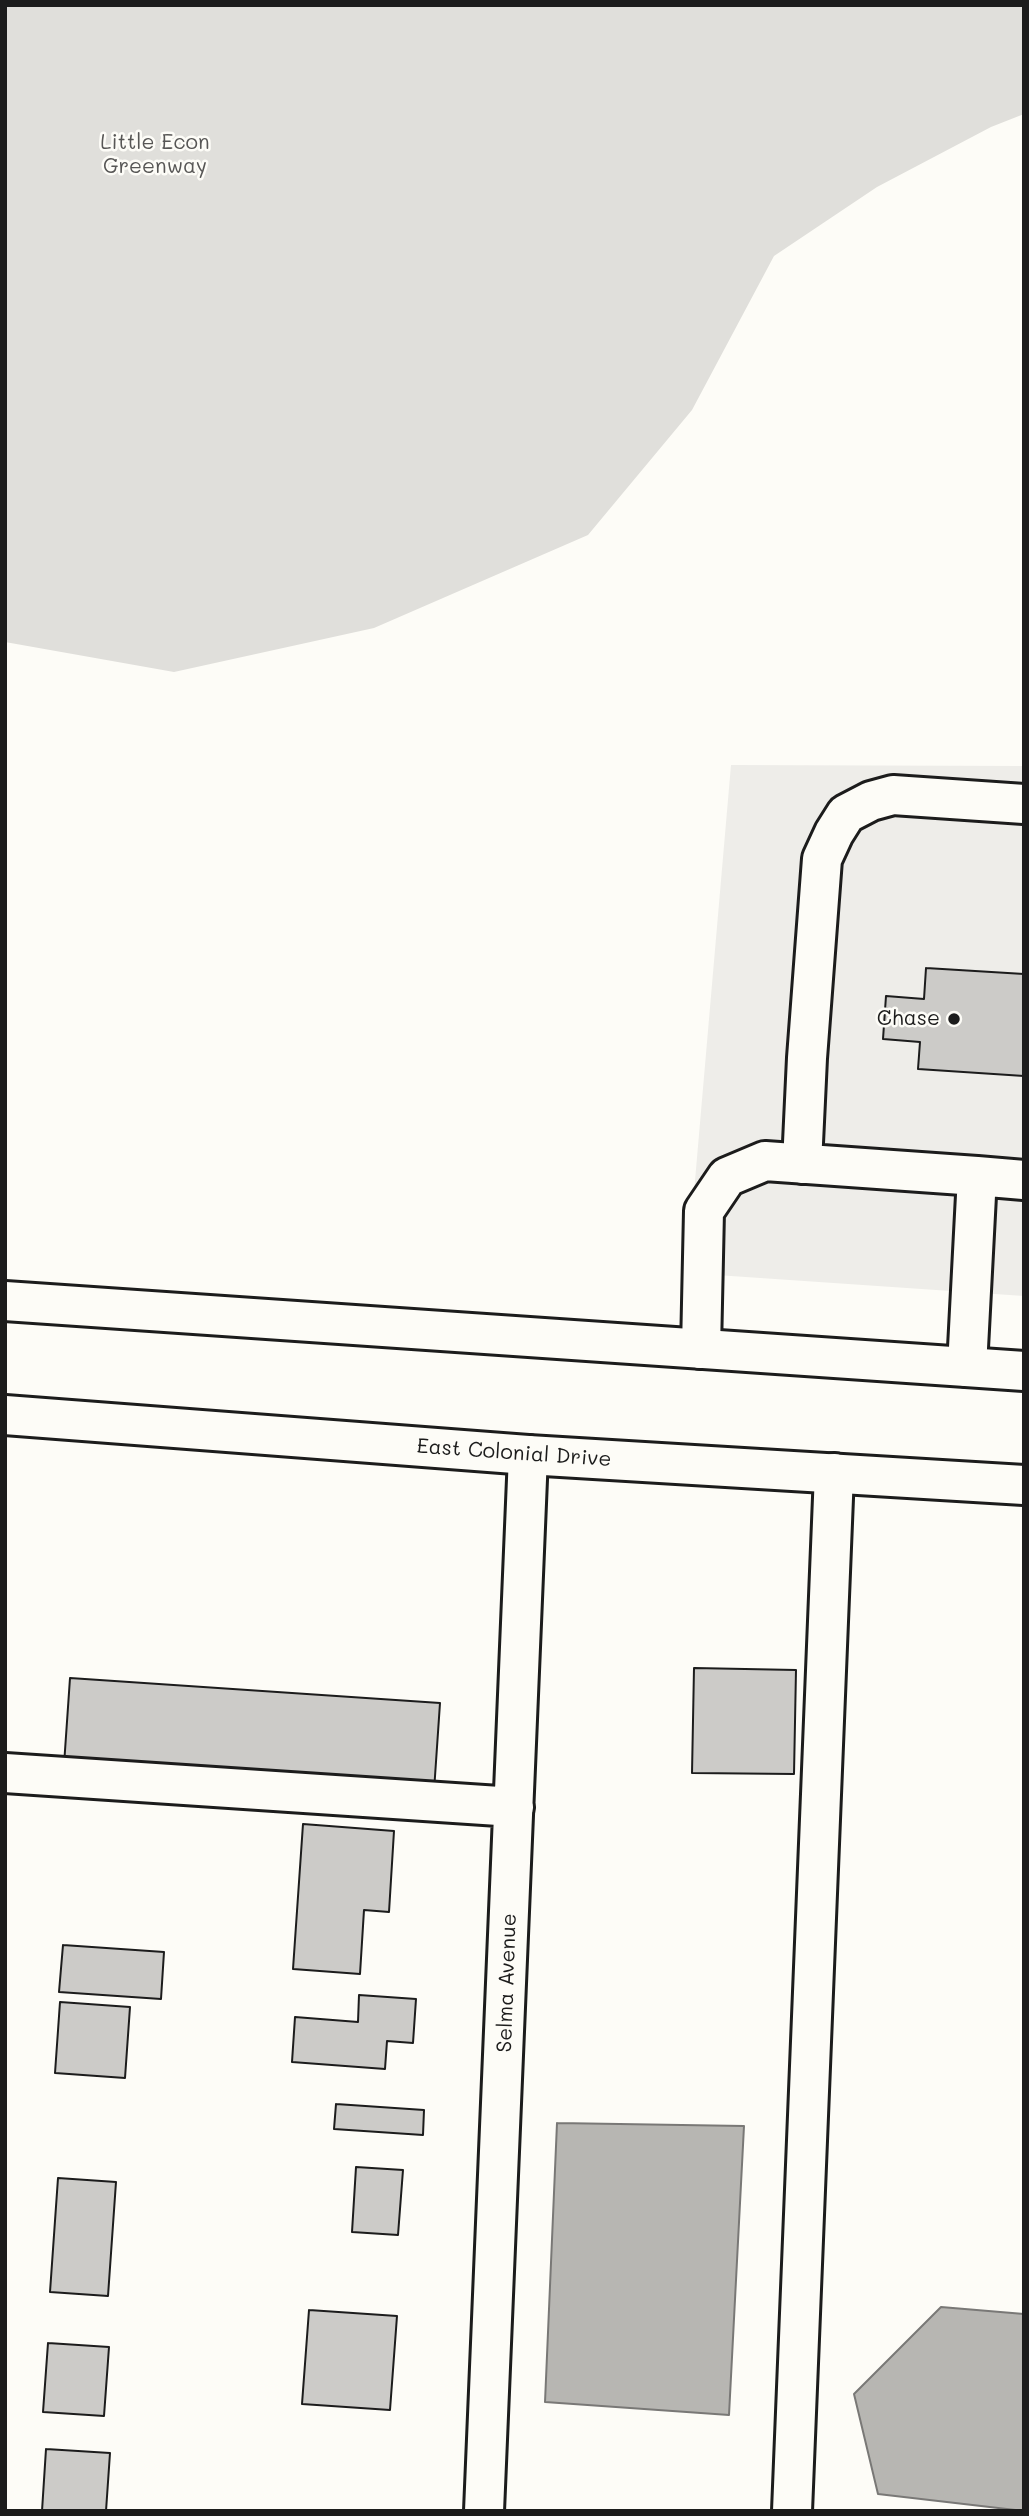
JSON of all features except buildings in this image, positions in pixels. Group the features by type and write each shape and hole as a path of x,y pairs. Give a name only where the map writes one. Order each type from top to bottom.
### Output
{"main road":[{"path":"802,1164 822,859 834,833 846,814 871,801 893,795 1024,804"},
{"path":"701,1349 704,1211 727,1177 765,1161 1024,1180"},
{"path":"967,1367 977,1176"},
{"path":"5,1301 1024,1371"},
{"name":"East Colonial Drive","path":"5,1415 528,1455 1024,1485"},
{"name":"Selma Avenue","path":"484,2511 528,1455"},
{"path":"792,2511 834,1473"},
{"path":"5,1773 514,1807"}],"shaded area":[{"path":"731,765 1024,766 1024,1296 687,1273"},
{"path":"557,2123 744,2126 729,2415 545,2402"},
{"path":"941,2307 1024,2314 1024,2511 878,2494 854,2394"}],"green space":[{"name":"Little Econ Greenway","path":"5,5 1024,5 1024,114 991,127 877,187 774,256 692,410 588,535 374,628 174,672 5,642"}],"place":[{"name":"Chase","path":"954,1019"}]}
